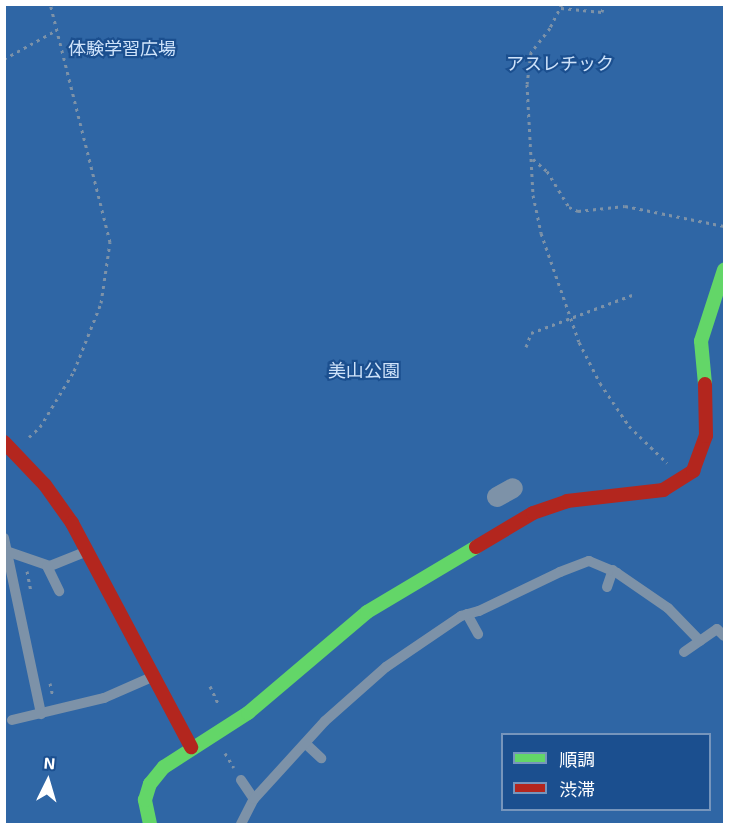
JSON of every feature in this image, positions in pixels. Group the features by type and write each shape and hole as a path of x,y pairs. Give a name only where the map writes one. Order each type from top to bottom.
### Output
{"street":[{"path":"150,825 145,809 150,784 164,766 255,708 367,612 533,513 567,501 663,490 681,481 693,471 706,436 708,406 701,341 724,270"},
{"path":"9,446 45,485 87,551 191,747"}],"lane":[{"path":"4,538 41,714"},
{"path":"8,556 47,566 60,565 87,551"},
{"path":"241,825 254,799 325,721 386,667 467,615 589,561 612,570 653,596 700,641"},
{"path":"47,566 59,591"},
{"path":"607,587 612,570"},
{"path":"467,615 478,634"},
{"path":"684,652 717,629 724,636"},
{"path":"12,720 104,698 154,676"},
{"path":"306,744 321,758"},
{"path":"241,780 254,799"}],"path":[{"path":"9,446 40,428 74,371 101,303 110,242 50,4"},
{"path":"604,4 602,12 561,6 531,52 527,84 533,159 533,195 541,233 571,321 600,383 629,426 681,481"},
{"path":"4,59 55,31"},
{"path":"533,159 547,171 569,207 578,211 625,206 724,226"},
{"path":"526,347 531,333 571,321 632,295"},
{"path":"210,686 222,712"},
{"path":"220,743 241,780"}],"green space":[{"name":"美山公園","path":"5,5 724,5 724,824 5,824"}],"traffic: fast":[{"path":"705,384 701,341 724,270"},
{"path":"150,824 145,800 150,784 164,767 248,713 367,612 476,547"}],"traffic: jam":[{"path":"476,547 533,513 567,501 663,490 693,471 706,436 705,384"},
{"path":"4,442 45,485 72,523 191,747"}],"park label":[{"name":"体験学習広場","path":"122,48"},
{"name":"アスレチック","path":"560,63"}]}
